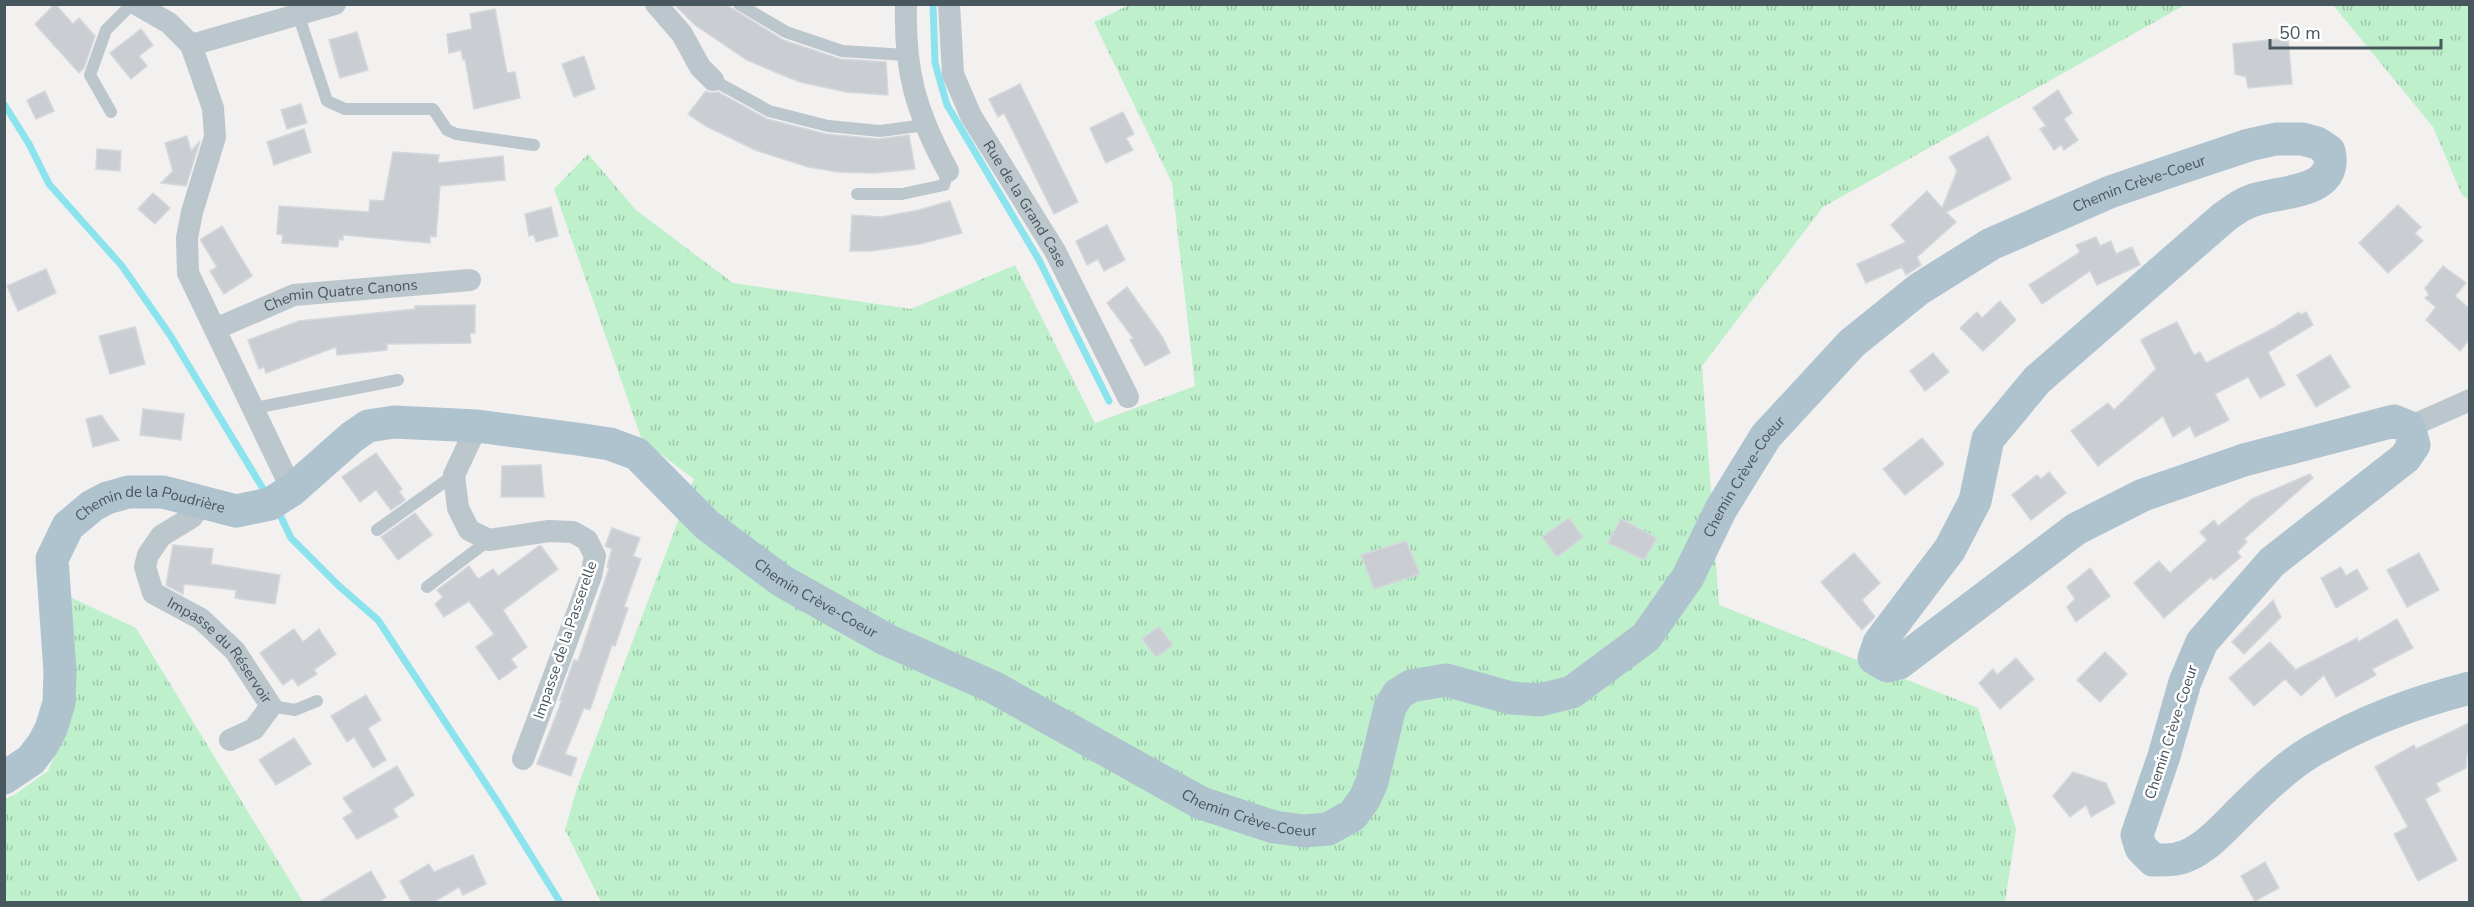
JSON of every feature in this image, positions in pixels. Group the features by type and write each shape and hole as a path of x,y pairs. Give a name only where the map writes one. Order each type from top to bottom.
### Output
{"main road":[{"name":"Chemin Crève-Coeur","path":"637,454 716,532 782,581 887,640 993,687 1201,803 1274,827 1305,831 1328,829 1353,815 1365,798 1372,782 1390,707 1398,694 1411,686 1446,680 1511,698 1540,700 1572,692 1646,637 1688,577 1721,509 1766,436 1852,343 1919,289 1991,244 2110,192 2249,145 2276,139 2309,141 2329,151 2332,161 2319,183 2287,194 2260,198 2233,211 2037,380 1988,439 1975,501 1955,540 1879,643 1874,658 1882,665 1893,665 2076,529 2143,495 2256,457 2394,422 2409,427 2414,445 2405,458 2272,562 2202,642 2185,682 2164,756 2137,835 2140,848 2153,860 2177,859 2188,854 2208,842 2259,793 2310,753 2372,720 2414,703 2469,688"},
{"name":"Chemin de la Poudrière","path":"4,778 31,760 37,752 51,729 59,703 60,671 52,559 68,526 92,506 107,498 128,492 163,492 236,511 270,504 292,490 338,448 368,426 394,422 477,426 610,444 637,454"}],"street":[{"path":"136,4 169,23 191,45 213,108 215,136 192,212 187,238 188,273 292,490"},
{"path":"191,45 335,4"},
{"path":"656,4 682,34 700,67 713,80"},
{"path":"906,4 906,55 917,106 948,171"},
{"name":"Rue de la Grand Case","path":"948,4 952,74 971,116 1054,251 1128,397"},
{"name":"Chemin Quatre Canons","path":"215,329 294,295 470,280"},
{"path":"2409,427 2469,400"},
{"path":"477,426 454,475 458,508 469,531 489,540"},
{"name":"Impasse du Réservoir","path":"202,503 192,517 161,536 148,555 145,567 153,593 201,619 235,651 271,706 254,729 230,740"},
{"name":"Impasse de la Passerelle","path":"489,540 549,531 573,532 587,540 595,556 591,576 524,759"}],"lane":[{"path":"111,112 90,75 106,30 132,4"},
{"path":"739,4 786,32 842,51 906,55"},
{"path":"299,16 327,101 334,106 345,109 434,109 447,130 456,134 534,145"},
{"path":"713,80 769,111 828,126 880,131 925,125"},
{"path":"857,194 902,194 944,185 948,171"},
{"path":"254,408 398,380"},
{"path":"378,530 454,475"},
{"path":"427,587 489,540"},
{"path":"271,706 295,711 317,701"}],"green space":[{"path":"1129,5 2185,5 1823,207 1702,366 1719,605 1978,708 2016,829 2005,902 601,902 565,830 576,791 694,479 642,440 554,189 588,154 636,210 733,283 911,309 1015,265 1095,423 1195,386 1172,183 1094,22"},
{"path":"2333,5 2469,5 2469,200 2462,195 2433,127"},
{"path":"53,589 136,628 303,902 5,902 4,799 14,795 48,771 73,712"}],"building":[{"path":"55,4 73,24 79,18 95,36 84,68 79,73 35,24"},
{"path":"674,4 725,4 783,40 840,59 886,62 888,95 846,92 800,82 775,72 747,60 695,25"},
{"path":"495,9 507,73 515,72 520,98 474,109 465,59 463,60 461,50 449,53 447,34 472,29 470,14"},
{"path":"141,29 153,45 139,56 147,66 131,79 110,53"},
{"path":"357,32 368,70 340,78 329,40"},
{"path":"2288,38 2292,84 2248,88 2246,77 2235,74 2233,44"},
{"path":"584,56 595,89 574,97 562,64"},
{"path":"1020,84 1078,202 1054,214 1004,113 998,117 989,99"},
{"path":"2058,90 2072,113 2064,119 2078,140 2064,150 2061,145 2054,150 2040,129 2046,126 2033,108"},
{"path":"45,91 54,111 36,119 27,100"},
{"path":"706,91 718,92 767,119 826,134 879,139 909,135 915,169 874,173 838,172 808,167 755,150 706,126 688,114"},
{"path":"301,104 307,123 287,129 281,110"},
{"path":"1123,112 1134,134 1126,138 1133,150 1106,163 1090,128"},
{"path":"304,129 311,152 274,165 267,142"},
{"path":"187,136 191,151 200,141 186,186 161,183 173,171 165,143"},
{"path":"1988,136 2011,179 1946,212 1956,222 1917,257 1921,265 1906,275 1902,267 1866,283 1857,264 1906,242 1891,225 1927,191 1942,208 1957,171 1949,157"},
{"path":"97,149 121,151 120,171 96,169"},
{"path":"393,152 439,155 438,163 503,156 505,180 440,186 436,237 430,236 430,243 343,235 343,240 339,239 338,247 282,243 283,235 277,234 279,206 369,212 370,200 384,201"},
{"path":"153,193 170,208 155,224 138,209"},
{"path":"950,201 962,233 920,244 871,251 850,251 852,215 881,217"},
{"path":"2398,205 2421,227 2415,233 2423,241 2388,273 2359,243"},
{"path":"551,207 558,236 536,242 534,235 529,236 525,214"},
{"path":"1107,225 1125,260 1104,271 1098,259 1087,265 1076,241"},
{"path":"222,226 252,276 224,294 210,271 217,267 201,241"},
{"path":"2096,237 2100,246 2111,241 2116,254 2132,247 2140,265 2097,285 2090,271 2042,304 2029,285 2080,252 2076,245"},
{"path":"2443,266 2466,283 2455,296 2469,308 2469,340 2460,351 2426,320 2436,307 2425,298 2429,295 2425,288"},
{"path":"46,269 56,293 18,311 7,286"},
{"path":"1127,287 1163,338 1170,353 1145,366 1130,340 1133,338 1107,303"},
{"path":"2000,301 2016,320 1983,351 1960,328 1977,312 1982,318"},
{"path":"475,305 475,333 470,333 471,343 387,344 387,350 337,355 336,347 266,373 264,367 259,369 248,340 299,321 415,309 415,306"},
{"path":"2299,312 2301,315 2306,312 2313,325 2268,352 2285,385 2260,398 2248,377 2215,394 2229,420 2195,437 2190,426 2173,437 2163,416 2098,466 2071,431 2108,403 2114,410 2156,369 2141,340 2150,335 2177,322 2194,355 2200,352 2206,363 2274,328"},
{"path":"135,327 145,364 110,374 99,336"},
{"path":"1933,353 1949,372 1925,391 1910,371"},
{"path":"2330,355 2350,387 2316,407 2297,375"},
{"path":"143,409 184,414 181,440 140,435"},
{"path":"101,415 119,440 93,447 86,419"},
{"path":"1922,438 1944,464 1905,495 1883,469"},
{"path":"376,453 402,489 399,491 405,500 391,510 376,490 360,502 342,477"},
{"path":"541,465 544,497 501,497 502,466"},
{"path":"2049,472 2066,493 2031,520 2012,495 2037,475 2041,479"},
{"path":"2310,474 2313,478 2244,539 2247,542 2237,552 2241,557 2214,580 2211,577 2164,618 2134,583 2159,561 2170,573 2207,540 2200,532 2214,520 2218,526 2252,499"},
{"path":"415,513 432,535 398,560 381,537"},
{"path":"1569,518 1583,537 1557,557 1542,537"},
{"path":"1621,519 1657,538 1644,560 1608,543"},
{"path":"612,528 640,538 633,556 641,559 624,607 628,608 615,646 612,645 590,710 584,708 565,754 577,758 571,776 537,764 562,700 560,700 574,660 578,661 609,568 607,567 612,549 605,546"},
{"path":"1406,541 1420,574 1374,589 1361,555"},
{"path":"173,545 213,549 211,564 280,575 275,604 235,598 236,590 184,584 183,594 166,585"},
{"path":"539,546 558,569 503,610 527,647 511,659 517,667 499,680 476,647 494,634 469,601 444,617 435,604 443,597 437,590 469,566 478,579 493,569 498,576"},
{"path":"1854,553 1880,583 1862,600 1875,617 1862,630 1821,582"},
{"path":"2419,553 2439,590 2407,607 2387,570"},
{"path":"2341,567 2346,576 2357,569 2368,589 2336,608 2321,578"},
{"path":"2090,568 2110,596 2076,622 2067,607 2075,599 2067,587"},
{"path":"2273,600 2281,617 2244,654 2232,642"},
{"path":"2397,619 2413,648 2372,669 2376,675 2336,697 2324,675 2301,696 2285,679 2254,706 2229,678 2270,642 2295,669 2293,671 2357,638 2358,642"},
{"path":"1159,627 1173,645 1156,657 1142,639"},
{"path":"294,629 303,642 319,629 336,654 314,670 317,674 298,686 293,678 283,685 260,653"},
{"path":"2105,652 2127,674 2100,702 2077,680"},
{"path":"2016,658 2034,679 2000,709 1979,683 1993,669 1997,675"},
{"path":"366,695 381,720 368,728 386,760 373,768 354,737 347,742 331,716"},
{"path":"2469,723 2469,754 2467,754 2466,768 2436,783 2440,791 2425,799 2457,860 2418,881 2394,834 2408,827 2375,767 2414,745 2416,749"},
{"path":"294,738 311,764 276,785 259,760"},
{"path":"397,766 414,795 393,809 398,817 357,839 343,818 353,812 343,798"},
{"path":"2073,772 2106,783 2115,803 2091,817 2086,805 2070,817 2053,796"},
{"path":"473,855 486,884 463,895 459,887 432,903 412,903 400,881 429,864 434,872"},
{"path":"2265,862 2279,888 2255,901 2241,876"},
{"path":"371,871 386,897 377,903 317,903"}],"waterway":[{"path":"933,4 935,63 947,105 1039,260 1109,401"},
{"path":"4,104 29,144 49,184 122,266 170,335 265,492"},
{"path":"280,515 291,538 339,586 378,620 499,804 560,902"}]}
